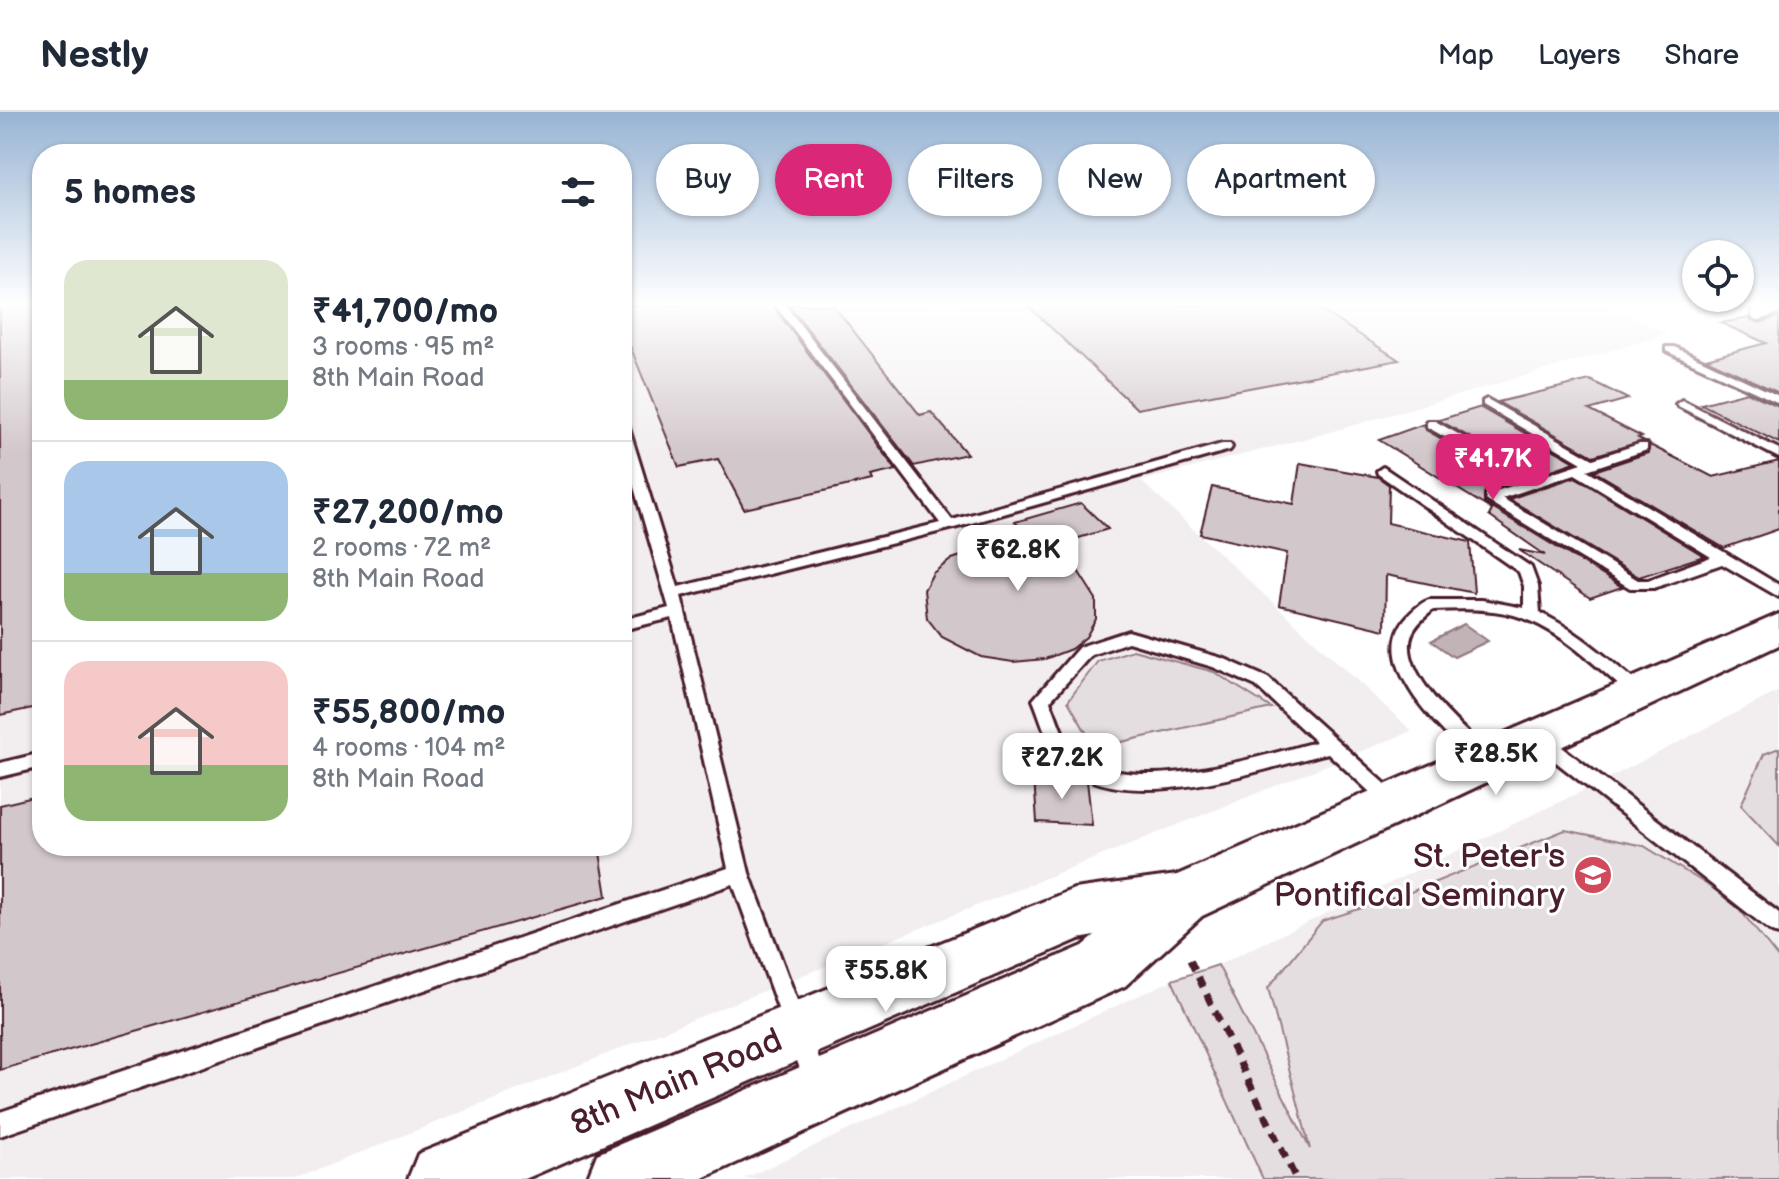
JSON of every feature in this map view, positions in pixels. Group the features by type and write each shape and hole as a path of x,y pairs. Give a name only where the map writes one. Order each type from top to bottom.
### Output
{"main road":[{"name":"8th Main Road","path":"622,1179 1104,966 1182,899 1779,628"},
{"name":"8th Main Road","path":"443,1179 1074,914 1182,899"}],"lane":[{"path":"818,355 949,525"},
{"path":"1682,355 1779,400"},
{"path":"1487,403 1591,463"},
{"path":"1682,404 1779,454"},
{"path":"1431,424 1533,481"},
{"path":"632,621 676,602 1226,447"},
{"path":"1643,447 1491,497 1628,583 1649,585 1723,558"},
{"path":"632,458 676,602 739,873 819,1092"},
{"path":"1575,468 1779,592"},
{"path":"1383,471 1526,570 1531,586 1532,615"},
{"path":"1486,761 1440,719 1404,659 1402,644 1409,623 1429,605 1471,604 1532,615 1569,637 1638,692"},
{"path":"1332,745 1193,776 1136,783 1100,776 1071,759 1041,700 1085,651 1128,636 1219,663 1262,682 1332,745 1394,803"},
{"path":"1539,739 1779,925"},
{"path":"0,770 32,762"},
{"path":"0,1124 739,873"}],"path":[{"path":"1190,960 1296,1179"}],"shaded area":[{"path":"0,355 32,355 32,856 632,856 632,355 1596,355 1334,431 1141,481 1412,731 295,1179 0,1179"},
{"path":"1464,624 1488,641 1454,657 1431,641"},
{"path":"1133,650 1214,672 1271,708 1095,748 1068,701 1098,661"},
{"name":"St. Peter's Pontifical Seminary","path":"1779,691 1779,1179 1324,1179 1218,965 1595,785"},
{"path":"1779,748 1779,846 1741,805 1764,754"},
{"name":"St. Peter's Pontifical Seminary","path":"1565,830 1644,846 1732,900 1779,959 1779,1179 1263,1179 1172,980 1218,965 1310,1149 1268,988 1322,921 1408,893"},
{"path":"1172,980 1263,1179 743,1179"}],"building":[{"path":"0,355 32,355 32,708 0,715"},
{"path":"634,355 809,355 896,470 870,476 872,480 744,509 718,459 679,467"},
{"path":"828,355 872,355 920,415 931,412 967,454 914,466"},
{"path":"1080,355 1391,355 1399,360 1137,409"},
{"path":"1722,355 1779,355 1779,393 1706,359"},
{"path":"1590,380 1628,399 1589,410 1642,437 1638,438 1643,441 1593,456 1498,402"},
{"path":"1747,392 1779,406 1779,443 1701,404"},
{"path":"1481,407 1575,462 1537,475 1439,420"},
{"path":"1424,424 1426,430 1517,481 1485,491 1484,503 1622,587 1590,598 1519,550 1545,555 1489,516 1492,510 1379,440"},
{"path":"1650,445 1713,477 1779,461 1779,529 1724,548 1594,471 1648,453"},
{"path":"1300,463 1378,477 1389,485 1388,523 1470,542 1474,593 1386,575 1385,630 1279,605 1287,553 1200,534 1212,487 1294,504"},
{"path":"1575,477 1704,556 1639,577 1509,499"},
{"path":"1081,503 1108,529 1056,545 1061,544 1096,599 1096,619 1086,637 1071,649 1045,659 1013,662 981,657 942,637 927,618 924,590 933,573 952,559 976,551 1038,546 1015,522"},
{"path":"1034,777 1087,781 1092,825 1037,822"},
{"path":"32,797 32,856 601,856 607,896 0,1070 0,805"}],"place":[{"name":"St. Peter's Pontifical Seminary","path":"1593,875"}]}
